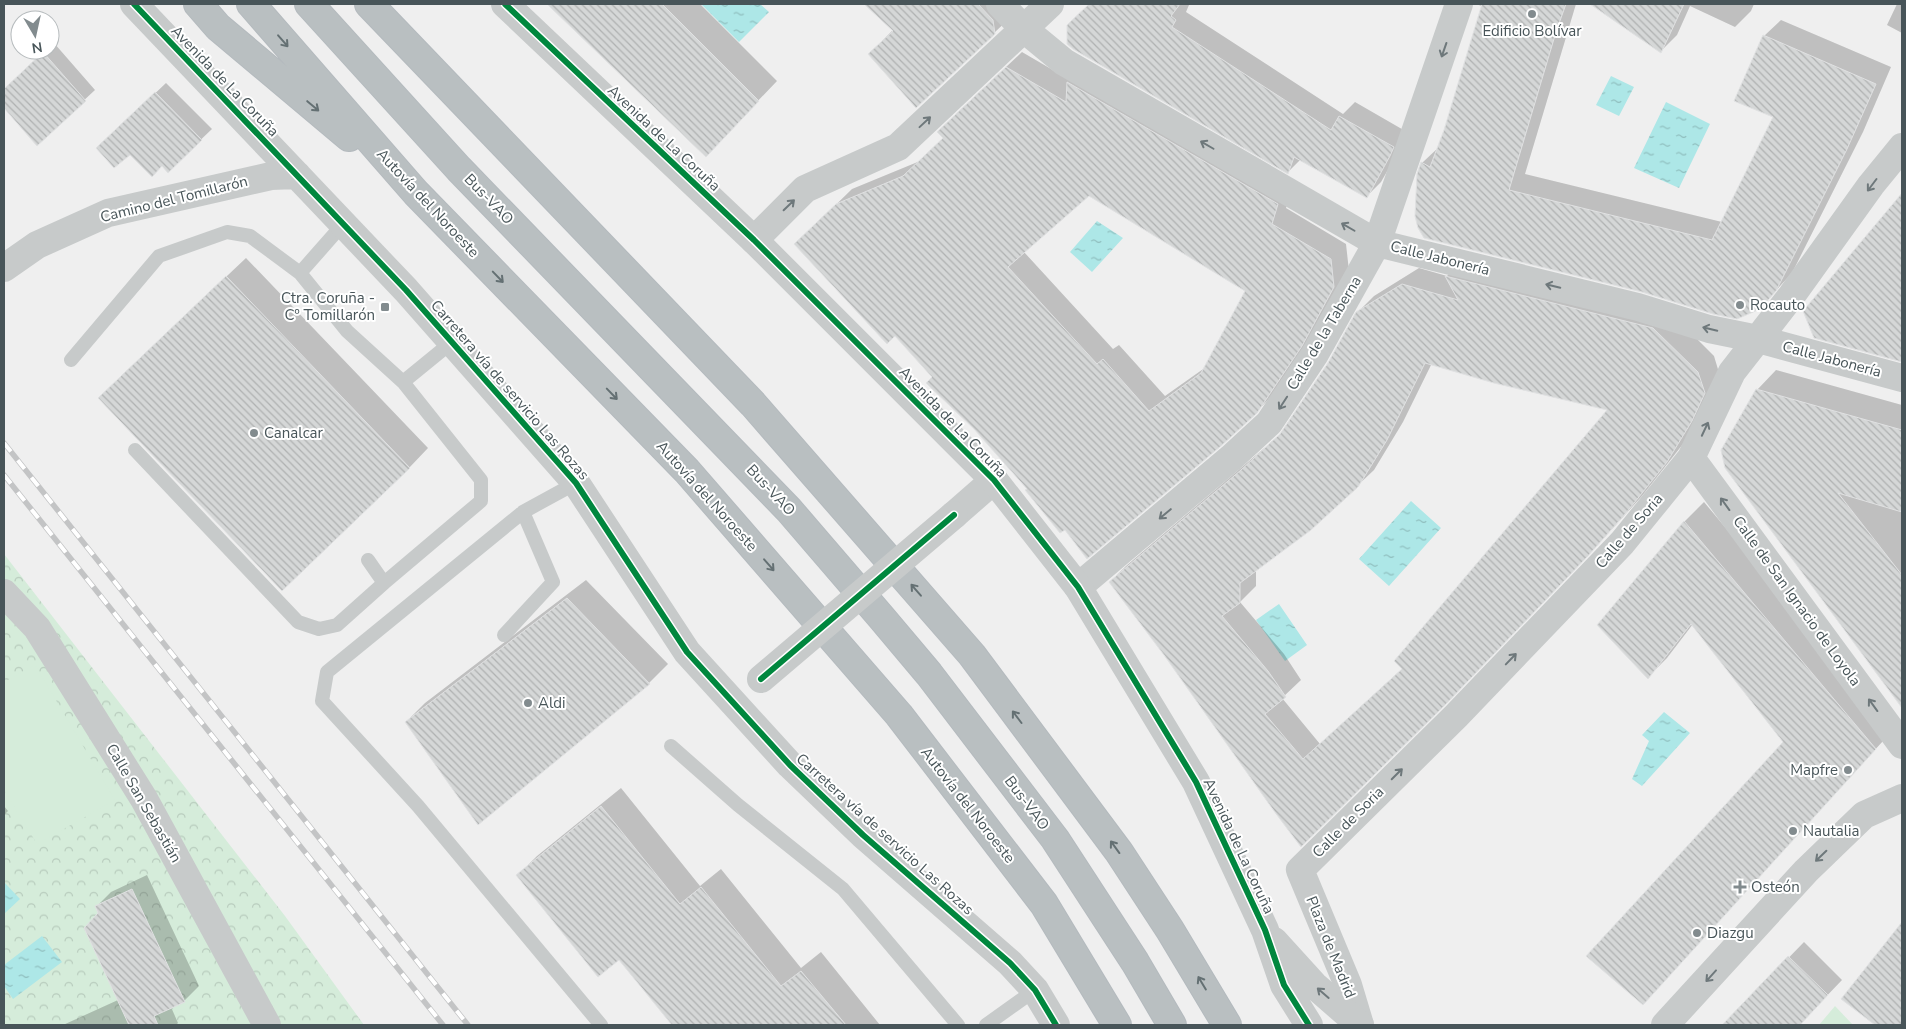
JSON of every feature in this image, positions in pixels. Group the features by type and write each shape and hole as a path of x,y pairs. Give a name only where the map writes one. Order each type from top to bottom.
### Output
{"highway":[{"path":"198,4 218,27 416,193"},
{"name":"Autovía del Noroeste","path":"251,4 416,193 687,471 900,715 1044,904 1117,1025"},
{"name":"Bus-VAO","path":"309,4 466,176 790,510 881,617 929,674 1055,839 1135,962 1172,1025"},
{"path":"369,4 753,404 972,655 1118,852 1170,930 1228,1025"}],"street":[{"name":"Avenida de La Coruña","path":"134,4 297,175"},
{"name":"Avenida de La Coruña","path":"504,4 754,240 994,480 1078,587 1196,782 1265,930 1284,985 1309,1025"},
{"name":"Calle Jabonería","path":"1000,4 1024,29 1064,62 1377,243 1638,307 1709,329 1758,339 1902,378"},
{"path":"754,240 805,189 898,148 1050,4"},
{"name":"Calle de la Taberna","path":"1078,587 1231,458 1269,423 1315,354 1377,243 1460,4"},
{"name":"Calle de Soria","path":"1300,870 1456,716 1622,544 1691,458 1732,372 1902,147"},
{"name":"Carretera vía de servicio Las Rozas","path":"297,175 344,223 452,342 576,483 687,652 790,765 863,835 1010,963 1035,990 1056,1025"},
{"name":"Camino del Tomillarón","path":"4,268 37,245 108,213 271,176 297,175"},
{"name":"Calle de San Ignacio de Loyola","path":"1691,458 1902,744"},
{"path":"732,701 762,679 994,480"},
{"name":"Calle San Sebastián","path":"4,593 37,628 144,800 267,1025"},
{"path":"1666,1025 1806,871 1864,815 1902,798"},
{"name":"Plaza de Madrid","path":"1300,870 1348,985 1360,1025"},
{"name":"Avenida de La Coruña","path":"1265,930 1314,986 1360,1025"}],"lane":[{"path":"300,273 344,223"},
{"path":"71,360 159,256 228,232 250,236 300,273 347,331 403,382 481,480 481,501 337,625 319,629 298,622 135,450"},
{"path":"403,382 452,342"},
{"path":"576,483 523,512 328,672 322,701 418,806 601,1025"},
{"path":"504,635 553,582 523,512"},
{"path":"368,560 384,583"},
{"path":"672,746 738,805 843,889 958,1025"},
{"path":"986,1025 1035,990"}],"green space":[{"path":"4,554 285,916 364,1025 4,1025"},
{"path":"35,665 115,800 37,844 4,790 4,682"},
{"path":"1835,1006 1853,1025 1819,1025"}],"water":[{"path":"701,4 760,4 769,12 739,42"},
{"path":"1611,76 1634,87 1619,116 1596,105"},
{"path":"1666,102 1710,124 1679,188 1634,168"},
{"path":"1097,221 1123,238 1092,272 1070,252"},
{"path":"1411,501 1441,528 1389,586 1359,559"},
{"path":"1279,604 1307,645 1285,661 1256,620"},
{"path":"1664,712 1690,733 1642,786 1632,779 1649,741 1642,735"},
{"path":"4,882 20,899 4,914"},
{"path":"42,936 62,962 13,999 4,986 4,965"}],"building":[{"path":"547,4 662,4 759,101 706,157"},
{"path":"864,4 978,4 993,20 995,34 916,108 868,54 893,31"},
{"path":"1089,4 1180,4 1171,16 1176,20 1172,27 1331,130 1339,116 1394,147 1367,198 1294,157 1288,174 1073,49 1067,44 1067,25"},
{"path":"1482,4 1566,4 1509,190 1712,240 1773,117 1734,101 1763,35 1876,84 1847,149 1776,291 1760,309 1737,319 1713,314 1642,292 1424,238 1418,228 1415,216 1417,174 1421,162 1430,167 1444,130"},
{"path":"1590,4 1684,4 1661,53"},
{"path":"35,60 50,60 86,101 37,146 4,108 4,89"},
{"path":"1006,67 1066,102 1067,82 1278,204 1272,224 1331,259 1334,287 1302,346 1257,413 1221,446 1087,559 1065,530 1060,533 1025,490 1027,489 974,429 926,383 932,377 895,336 887,344 794,244 836,204 903,176 943,138 937,132","holes":["1089,196 1245,291 1201,373 1149,411 1103,359 1097,364 1008,267"]},
{"path":"155,92 202,140 168,173 162,166 152,177 130,155 114,168 96,148"},
{"path":"1902,193 1902,362 1814,338 1803,311"},
{"name":"Canalcar","path":"226,276 410,468 282,591 98,398"},
{"path":"1445,276 1653,328 1698,372 1705,393 1692,421 1667,462 1587,557 1445,705 1301,847 1164,655 1109,582 1241,470 1280,434 1328,363 1356,312 1402,284 1458,300","holes":["1425,363 1494,383 1607,410 1394,661 1402,669 1303,759 1265,714 1286,697 1268,671 1222,616 1240,603 1240,583 1311,530 1358,487 1387,440"]},
{"path":"1756,389 1902,430 1902,512 1838,493 1902,575 1902,708 1725,468 1721,450"},
{"path":"1684,521 1876,749 1643,1005 1586,956 1783,742 1691,624 1648,679 1597,625"},
{"name":"Aldi","path":"567,598 650,684 478,825 405,722"},
{"path":"601,806 680,904 701,887 781,986 801,971 846,1025 672,1025 619,960 598,977 516,875"},
{"path":"132,889 185,1002 154,1016 158,1025 129,1025 84,928 98,913 95,906"},
{"path":"1902,922 1902,1025 1875,1025 1841,999"},
{"path":"1788,956 1828,995 1800,1025 1722,1025"}],"railway":[{"path":"4,443 468,1025"},
{"path":"4,475 443,1025"}],"cycle path":[{"path":"134,4 406,290 576,483 687,652 790,765 863,835 1010,963 1035,990 1056,1025"},
{"path":"505,4 754,240 994,480 1078,587 1196,782 1265,930 1284,985 1309,1025"},
{"path":"761,679 954,515"}],"place":[{"name":"Edificio Bolívar","path":"1532,14"},
{"name":"Rocauto","path":"1740,305"},
{"name":"Ctra. Coruña - Cº Tomillarón","path":"385,307"},
{"name":"Canalcar","path":"254,433"},
{"name":"Aldi","path":"528,703"},
{"name":"Mapfre","path":"1848,770"},
{"name":"Nautalia","path":"1793,831"},
{"name":"Osteón","path":"1740,887"},
{"name":"Diazgu","path":"1697,933"}]}
